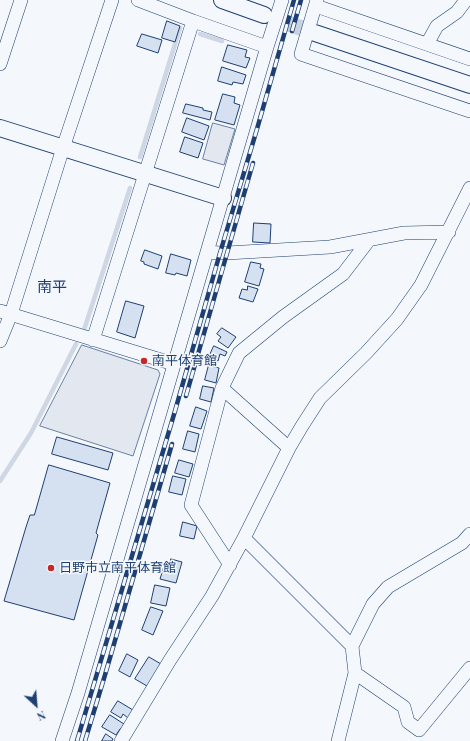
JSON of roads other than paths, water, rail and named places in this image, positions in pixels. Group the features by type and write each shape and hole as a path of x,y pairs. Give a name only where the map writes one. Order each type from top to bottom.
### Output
{"street":[{"path":"0,64 21,0"},
{"path":"0,341 5,312 63,148 112,0"},
{"path":"138,0 267,47"},
{"path":"222,0 264,15"},
{"path":"62,741 80,686 222,198 282,0"},
{"path":"427,44 437,26 457,12 466,0"},
{"path":"470,59 316,3 301,54 470,111"},
{"path":"93,340 193,21"},
{"path":"315,33 470,85"},
{"path":"0,128 222,198"},
{"path":"121,741 230,565 302,426 320,398 366,353 397,319 421,285 470,188"},
{"path":"207,252 227,253 330,246 404,233 449,232"},
{"path":"230,565 191,505 222,388 239,353 283,317 343,274 369,240"},
{"path":"5,312 174,364"},
{"path":"222,388 290,448"},
{"path":"338,741 355,673 352,646 373,604 388,587 462,543 470,534"},
{"path":"244,538 352,646"},
{"path":"355,673 404,707 408,722 417,736 470,668"}],"waterway":[{"path":"140,157 180,28"},
{"path":"200,34 222,41"},
{"path":"84,330 130,188"},
{"path":"0,481 31,433 76,344"}],"tunnel":[{"path":"264,15 315,33"}],"railway":[{"path":"77,741 175,411 294,0"},
{"path":"292,31 301,0"},
{"path":"186,396 253,163"},
{"path":"85,741 172,444"}],"place":[{"name":"南平体育館","path":"144,361"},
{"name":"日野市立南平体育館","path":"51,568"}],"district":[{"name":"南平","path":"52,287"}]}
